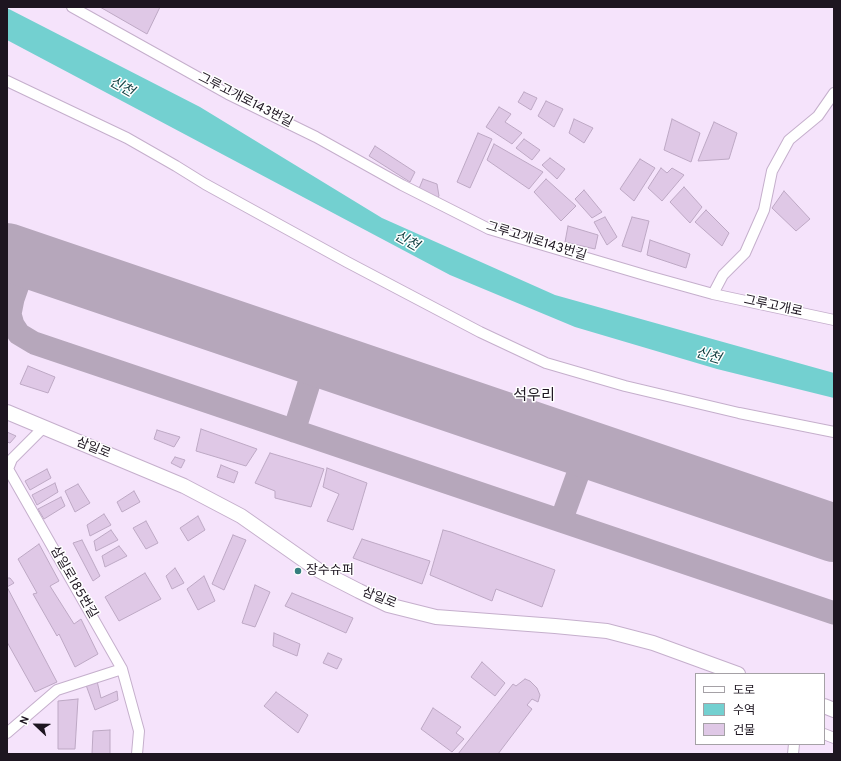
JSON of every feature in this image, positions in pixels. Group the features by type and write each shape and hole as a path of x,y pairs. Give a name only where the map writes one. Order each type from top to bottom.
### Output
{"main road":[{"name":"삼일로","path":"7,412 184,486 241,516 318,570 359,592 388,604 436,617 607,631 652,643 735,673"}],"street":[{"name":"그루고개로143번길","path":"72,7 228,94 316,137 402,186 489,229 713,294"},
{"path":"7,81 127,138 205,184 347,262 480,332 546,363 625,386 739,413 834,432"},
{"path":"713,294 723,275 745,253 764,210 772,172 789,140 818,116 834,93"},
{"name":"그루고개로","path":"713,294 834,320"},
{"name":"삼일로185번길","path":"44,428 12,459 8,469 122,670 139,731 137,754"},
{"path":"7,733 57,690 122,670"}],"water":[{"name":"신천","path":"7,8 200,107 382,218 555,295 834,373 834,398 717,369 575,327 450,275 7,40"}],"building":[{"path":"100,7 160,7 147,34"},
{"path":"524,92 537,98 531,110 518,102"},
{"path":"546,101 563,109 554,127 538,116"},
{"path":"499,107 511,114 505,122 522,133 512,144 486,127"},
{"path":"574,119 593,128 584,143 569,133"},
{"path":"672,119 700,133 691,162 664,150"},
{"path":"714,122 737,133 729,159 698,161"},
{"path":"478,133 492,139 470,188 457,182"},
{"path":"524,139 540,150 532,160 516,148"},
{"path":"494,144 543,172 529,189 487,160"},
{"path":"375,146 415,172 410,182 369,156"},
{"path":"550,158 565,169 557,179 542,165"},
{"path":"640,159 655,168 634,201 620,189"},
{"path":"661,168 667,173 672,168 684,175 662,201 648,188"},
{"path":"423,179 437,184 439,196 436,200 418,191"},
{"path":"546,179 576,206 561,221 534,192"},
{"path":"684,187 702,207 690,223 670,202"},
{"path":"584,190 602,212 592,218 575,199"},
{"path":"784,191 810,219 796,231 772,208"},
{"path":"706,210 729,233 722,246 695,222"},
{"path":"605,217 617,237 607,245 594,222"},
{"path":"632,217 649,221 641,252 622,246"},
{"path":"568,226 598,235 595,249 565,242"},
{"path":"650,240 690,254 686,268 647,255"},
{"path":"28,366 55,377 48,393 20,384"},
{"path":"201,429 257,449 246,466 196,451"},
{"path":"157,430 180,437 174,447 154,439"},
{"path":"7,432 16,436 10,443 7,442"},
{"path":"270,453 324,469 311,507 275,498 275,491 255,483"},
{"path":"175,457 185,460 181,468 171,463"},
{"path":"221,465 238,472 234,483 217,477"},
{"path":"327,468 367,483 353,530 327,521 339,494 323,487"},
{"path":"47,469 51,478 30,490 25,481"},
{"path":"55,483 58,492 37,505 32,495"},
{"path":"78,484 90,503 75,512 65,491"},
{"path":"134,491 140,502 122,512 117,502"},
{"path":"61,497 65,506 44,519 38,509"},
{"path":"104,514 111,525 90,536 87,525"},
{"path":"198,516 205,530 188,541 180,528"},
{"path":"146,521 158,543 146,549 133,528"},
{"path":"111,530 118,540 96,551 94,541"},
{"path":"443,530 555,570 542,607 496,589 492,601 430,575"},
{"path":"233,535 246,540 224,590 212,584"},
{"path":"362,539 430,561 422,584 353,558"},
{"path":"82,540 100,576 93,581 73,543"},
{"path":"39,544 59,581 50,586 74,624 81,619 98,654 75,667 59,634 57,636 33,594 37,593 18,559"},
{"path":"119,546 127,556 105,567 102,556"},
{"path":"175,568 184,583 172,589 166,576"},
{"path":"145,573 161,599 119,621 105,597"},
{"path":"204,576 215,601 198,610 187,589"},
{"path":"7,578 10,578 14,583 7,587"},
{"path":"255,585 270,592 255,627 242,623"},
{"path":"7,587 57,682 35,692 7,642"},
{"path":"292,593 353,618 346,633 285,606"},
{"path":"274,633 300,644 297,656 273,646"},
{"path":"328,653 342,659 337,669 323,663"},
{"path":"482,662 505,683 495,696 471,677"},
{"path":"525,679 530,681 537,688 540,695 538,702 532,699 527,705 532,709 498,754 458,754 513,684 516,686"},
{"path":"97,681 101,698 117,691 118,700 95,710 86,685"},
{"path":"276,692 308,715 298,733 264,706"},
{"path":"78,699 75,749 58,749 58,701"},
{"path":"433,708 461,727 456,733 464,739 452,752 421,729"},
{"path":"110,730 110,754 92,754 93,731"}],"taxiway":[{"path":"27,259 13,299 10,314 13,325 19,334 34,343 834,613"},
{"path":"294,431 317,358"},
{"path":"561,521 587,449"}],"runway":[{"path":"7,252 834,533"}],"place":[{"name":"장수슈퍼","path":"298,571"}],"district":[{"name":"석우리","path":"534,397"}]}
